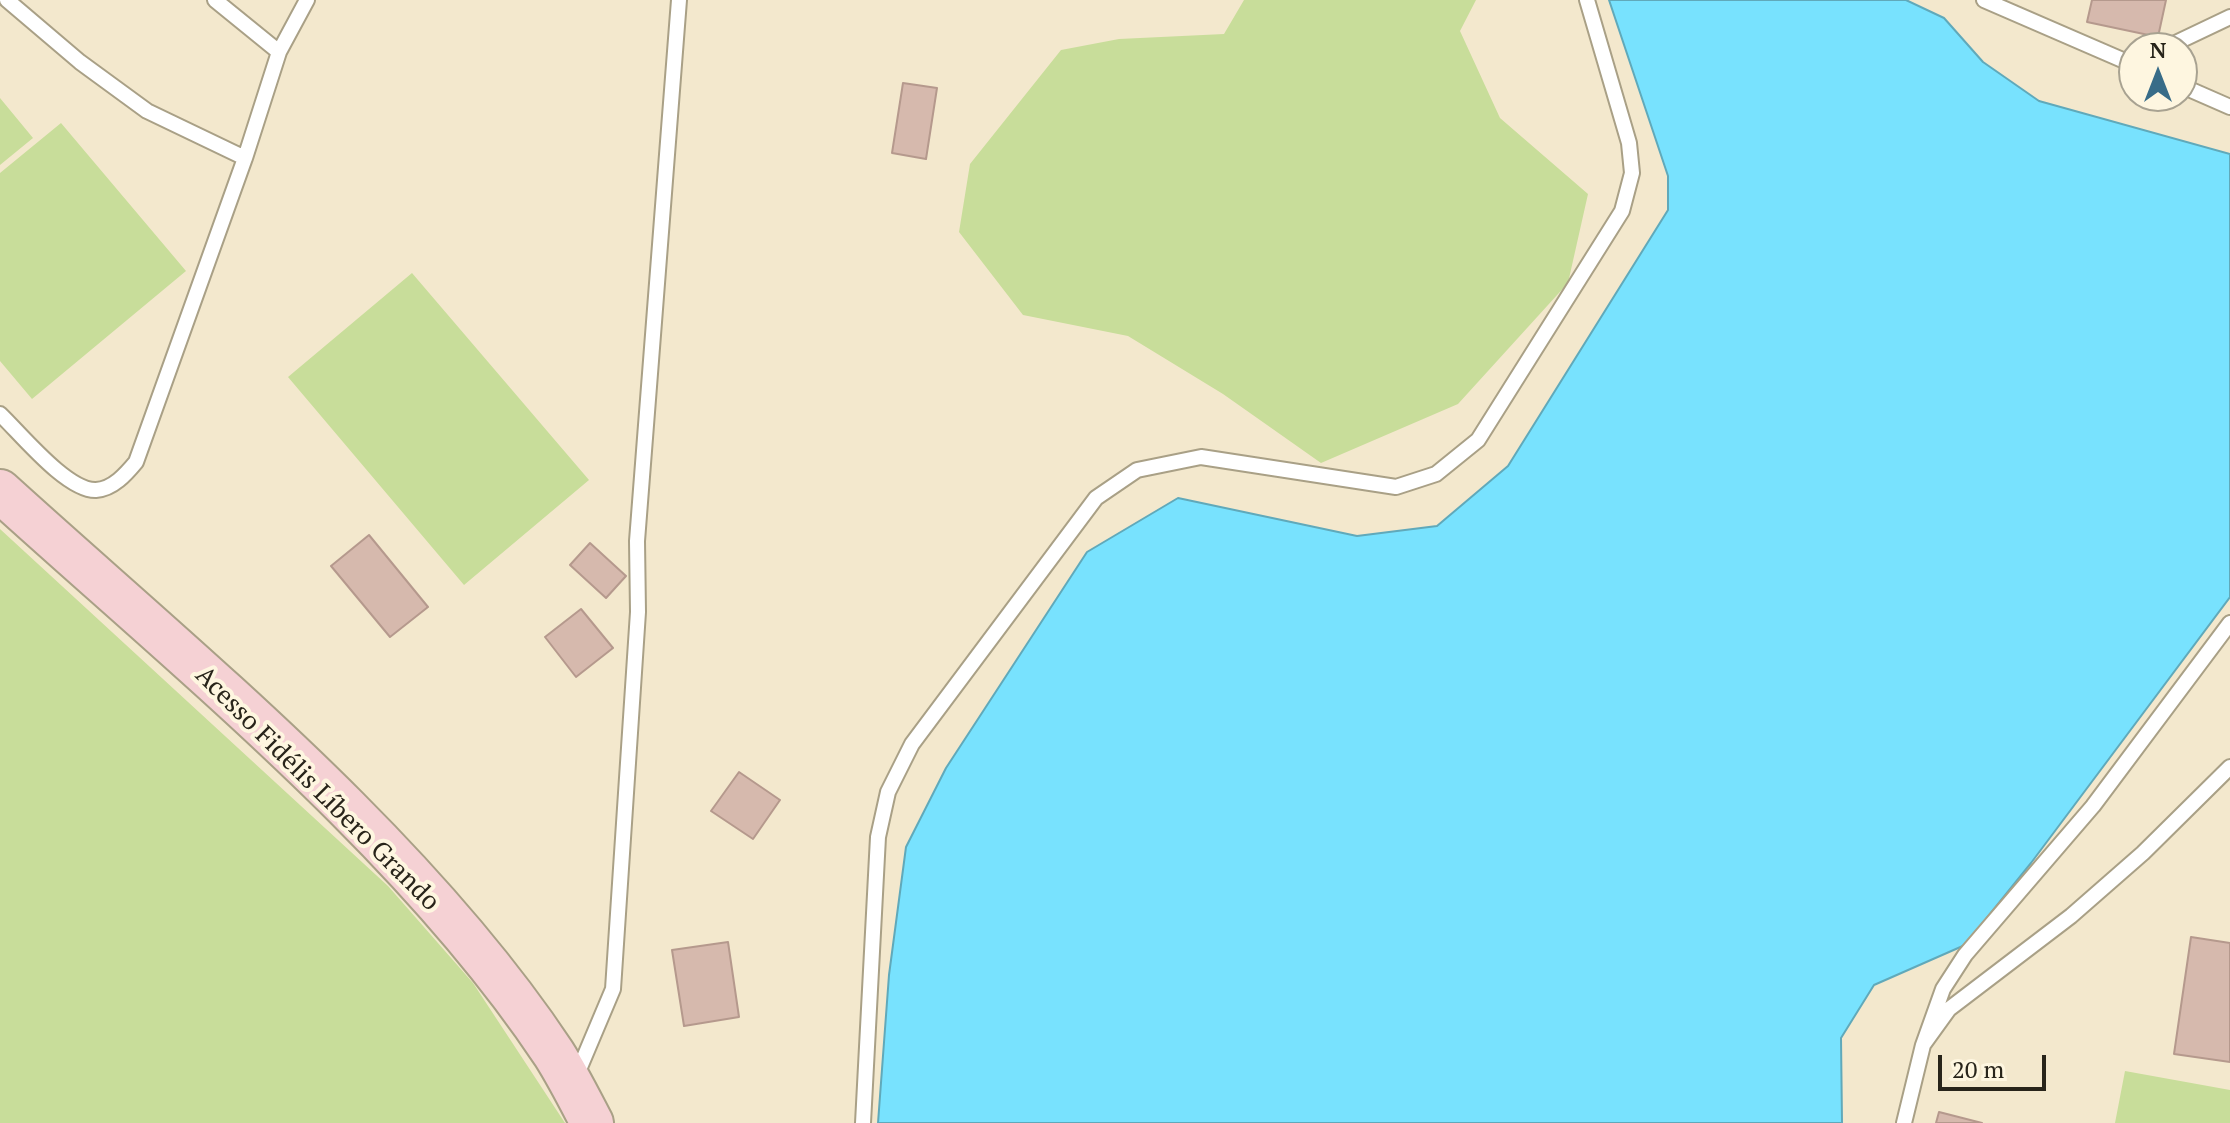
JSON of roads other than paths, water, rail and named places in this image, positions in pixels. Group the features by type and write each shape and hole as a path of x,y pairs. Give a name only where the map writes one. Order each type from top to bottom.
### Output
{"street":[{"name":"Acesso Fidélis Líbero Grando","path":"0,491 295,760 402,867 488,966 555,1055 592,1123"}],"lane":[{"path":"7,0 80,62 147,111 245,158"},
{"path":"215,0 279,52"},
{"path":"0,414 73,485 97,490 121,480 136,462 245,158 279,52 307,0"},
{"path":"572,1087 613,989 638,612 637,541 679,0"},
{"path":"863,1123 878,837 888,792 912,744 1096,498 1137,470 1201,457 1396,487 1436,474 1478,440 1622,211 1632,173 1629,143 1587,0"},
{"path":"1984,0 2118,58"},
{"path":"2198,32 2230,17"},
{"path":"2198,93 2230,107"},
{"path":"1904,1123 1923,1045 1943,989 1965,955 2093,806 2230,623"},
{"path":"1923,1045 1949,1009 2071,916 2143,853 2230,767"}],"water":[{"path":"1609,0 1906,0 1944,18 1983,62 2039,101 2230,154 2230,597 2031,863 1965,945 1874,985 1841,1038 1842,1123 878,1123 889,975 906,847 946,768 1087,552 1178,498 1357,536 1437,526 1508,466 1668,210 1668,176"}]}
